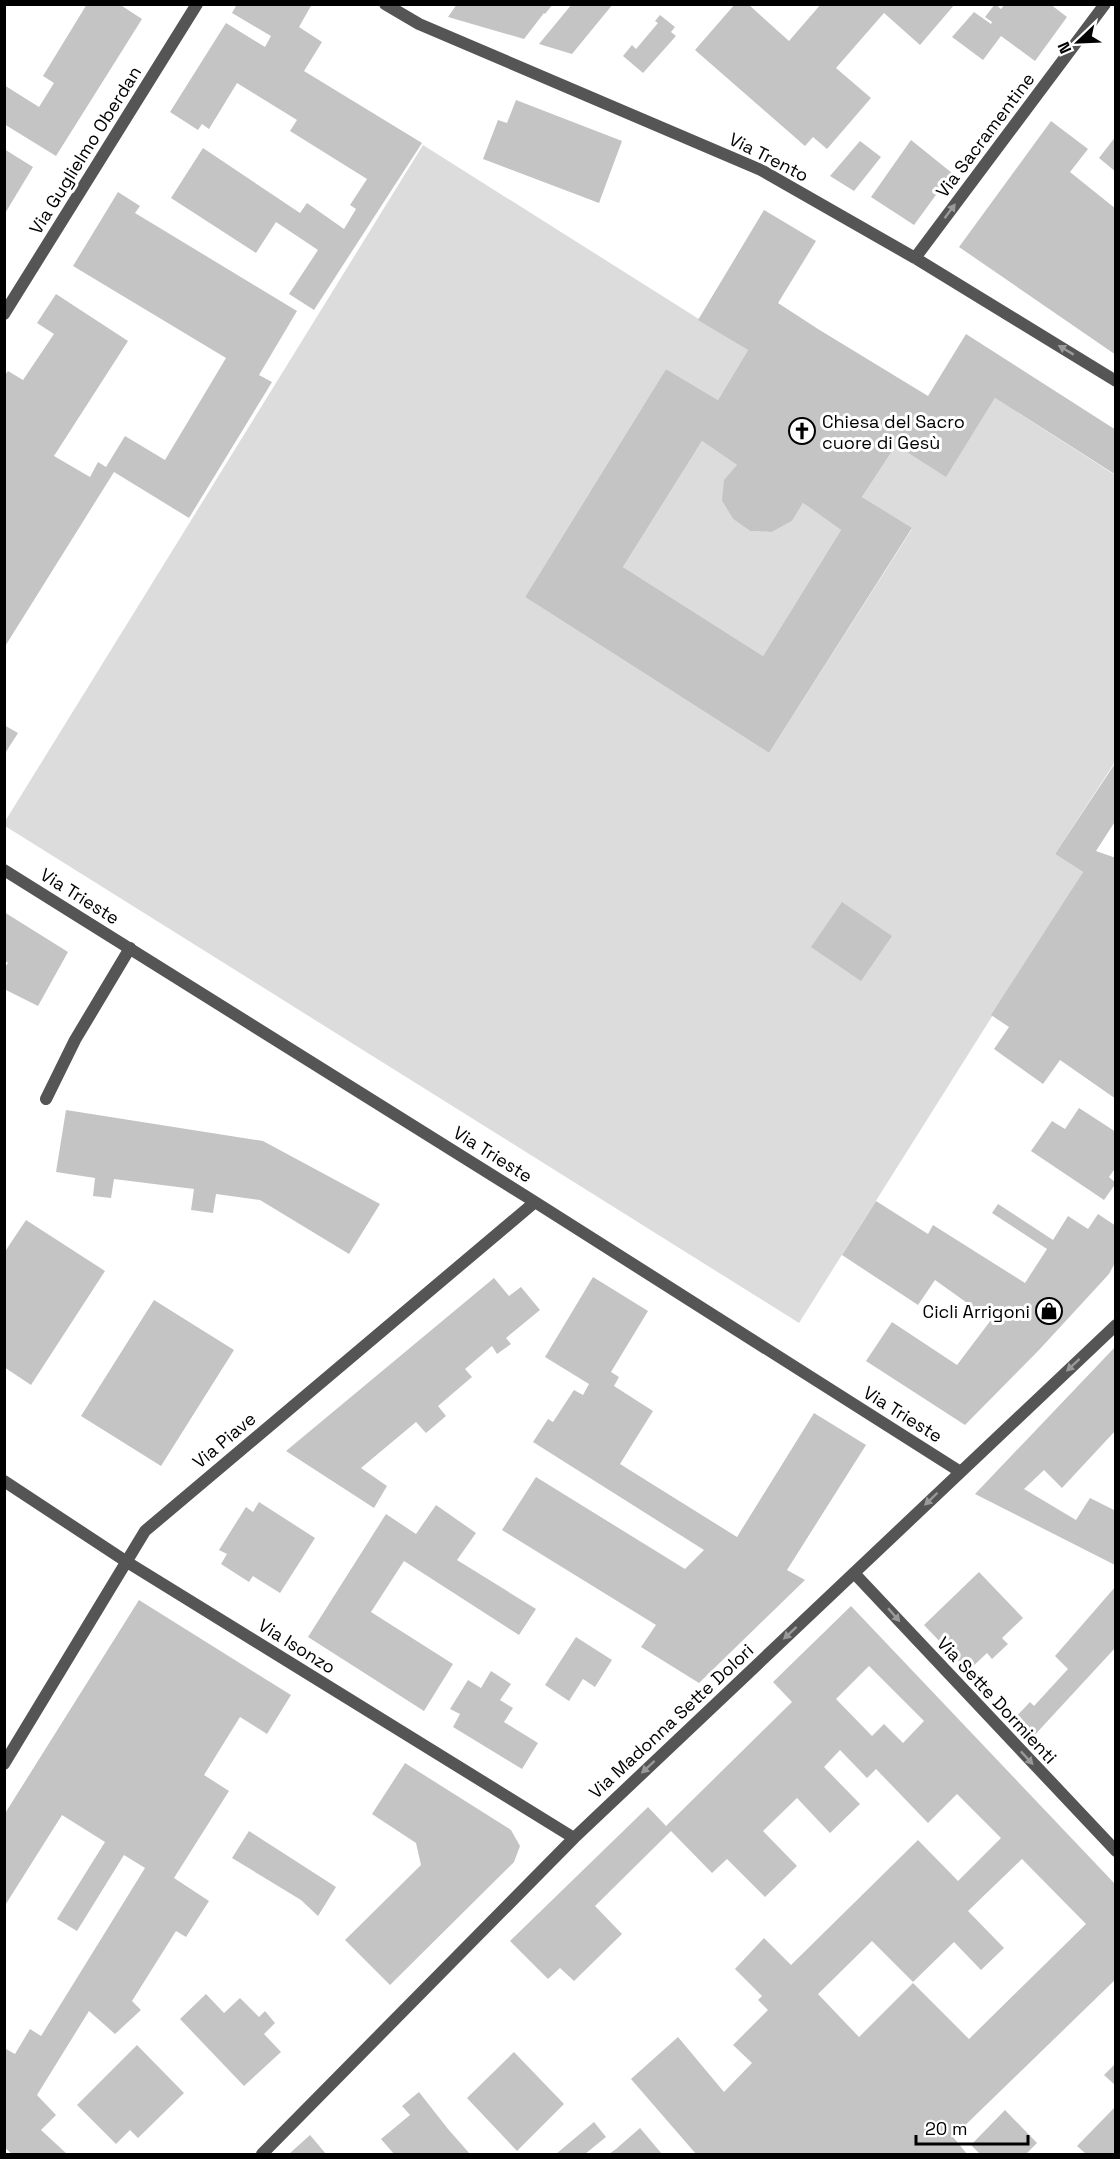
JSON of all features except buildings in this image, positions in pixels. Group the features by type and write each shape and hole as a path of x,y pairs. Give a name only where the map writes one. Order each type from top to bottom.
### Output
{"street":[{"name":"Via Guglielmo Oberdan","path":"4,314 197,4"},
{"name":"Via Trento","path":"386,4 420,24 761,170 915,258 1116,381"},
{"name":"Via Sacramentine","path":"915,258 1105,4"},
{"name":"Via Trieste","path":"4,870 960,1471"},
{"path":"46,1099 75,1040 130,948"},
{"name":"Via Piave","path":"4,1764 145,1531 535,1202"},
{"name":"Via Madonna Sette Dolori","path":"262,2154 574,1838 1116,1325"},
{"name":"Via Isonzo","path":"4,1481 127,1562 574,1838"},
{"name":"Via Sette Dormienti","path":"854,1573 1116,1851"}],"shaded area":[{"path":"423,145 748,350 718,400 666,369 525,597 769,753 912,529 862,497 896,445 946,476 995,398 1115,475 1115,762 1055,854 1083,872 799,1323 5,826 4,823"},
{"path":"702,441 737,465 722,501 733,519 750,531 772,532 792,521 803,503 841,530 763,656 623,567"}],"place":[{"name":"Chiesa del Sacro cuore di Gesù","path":"802,431"},
{"name":"Cicli Arrigoni","path":"1049,1311"}]}
